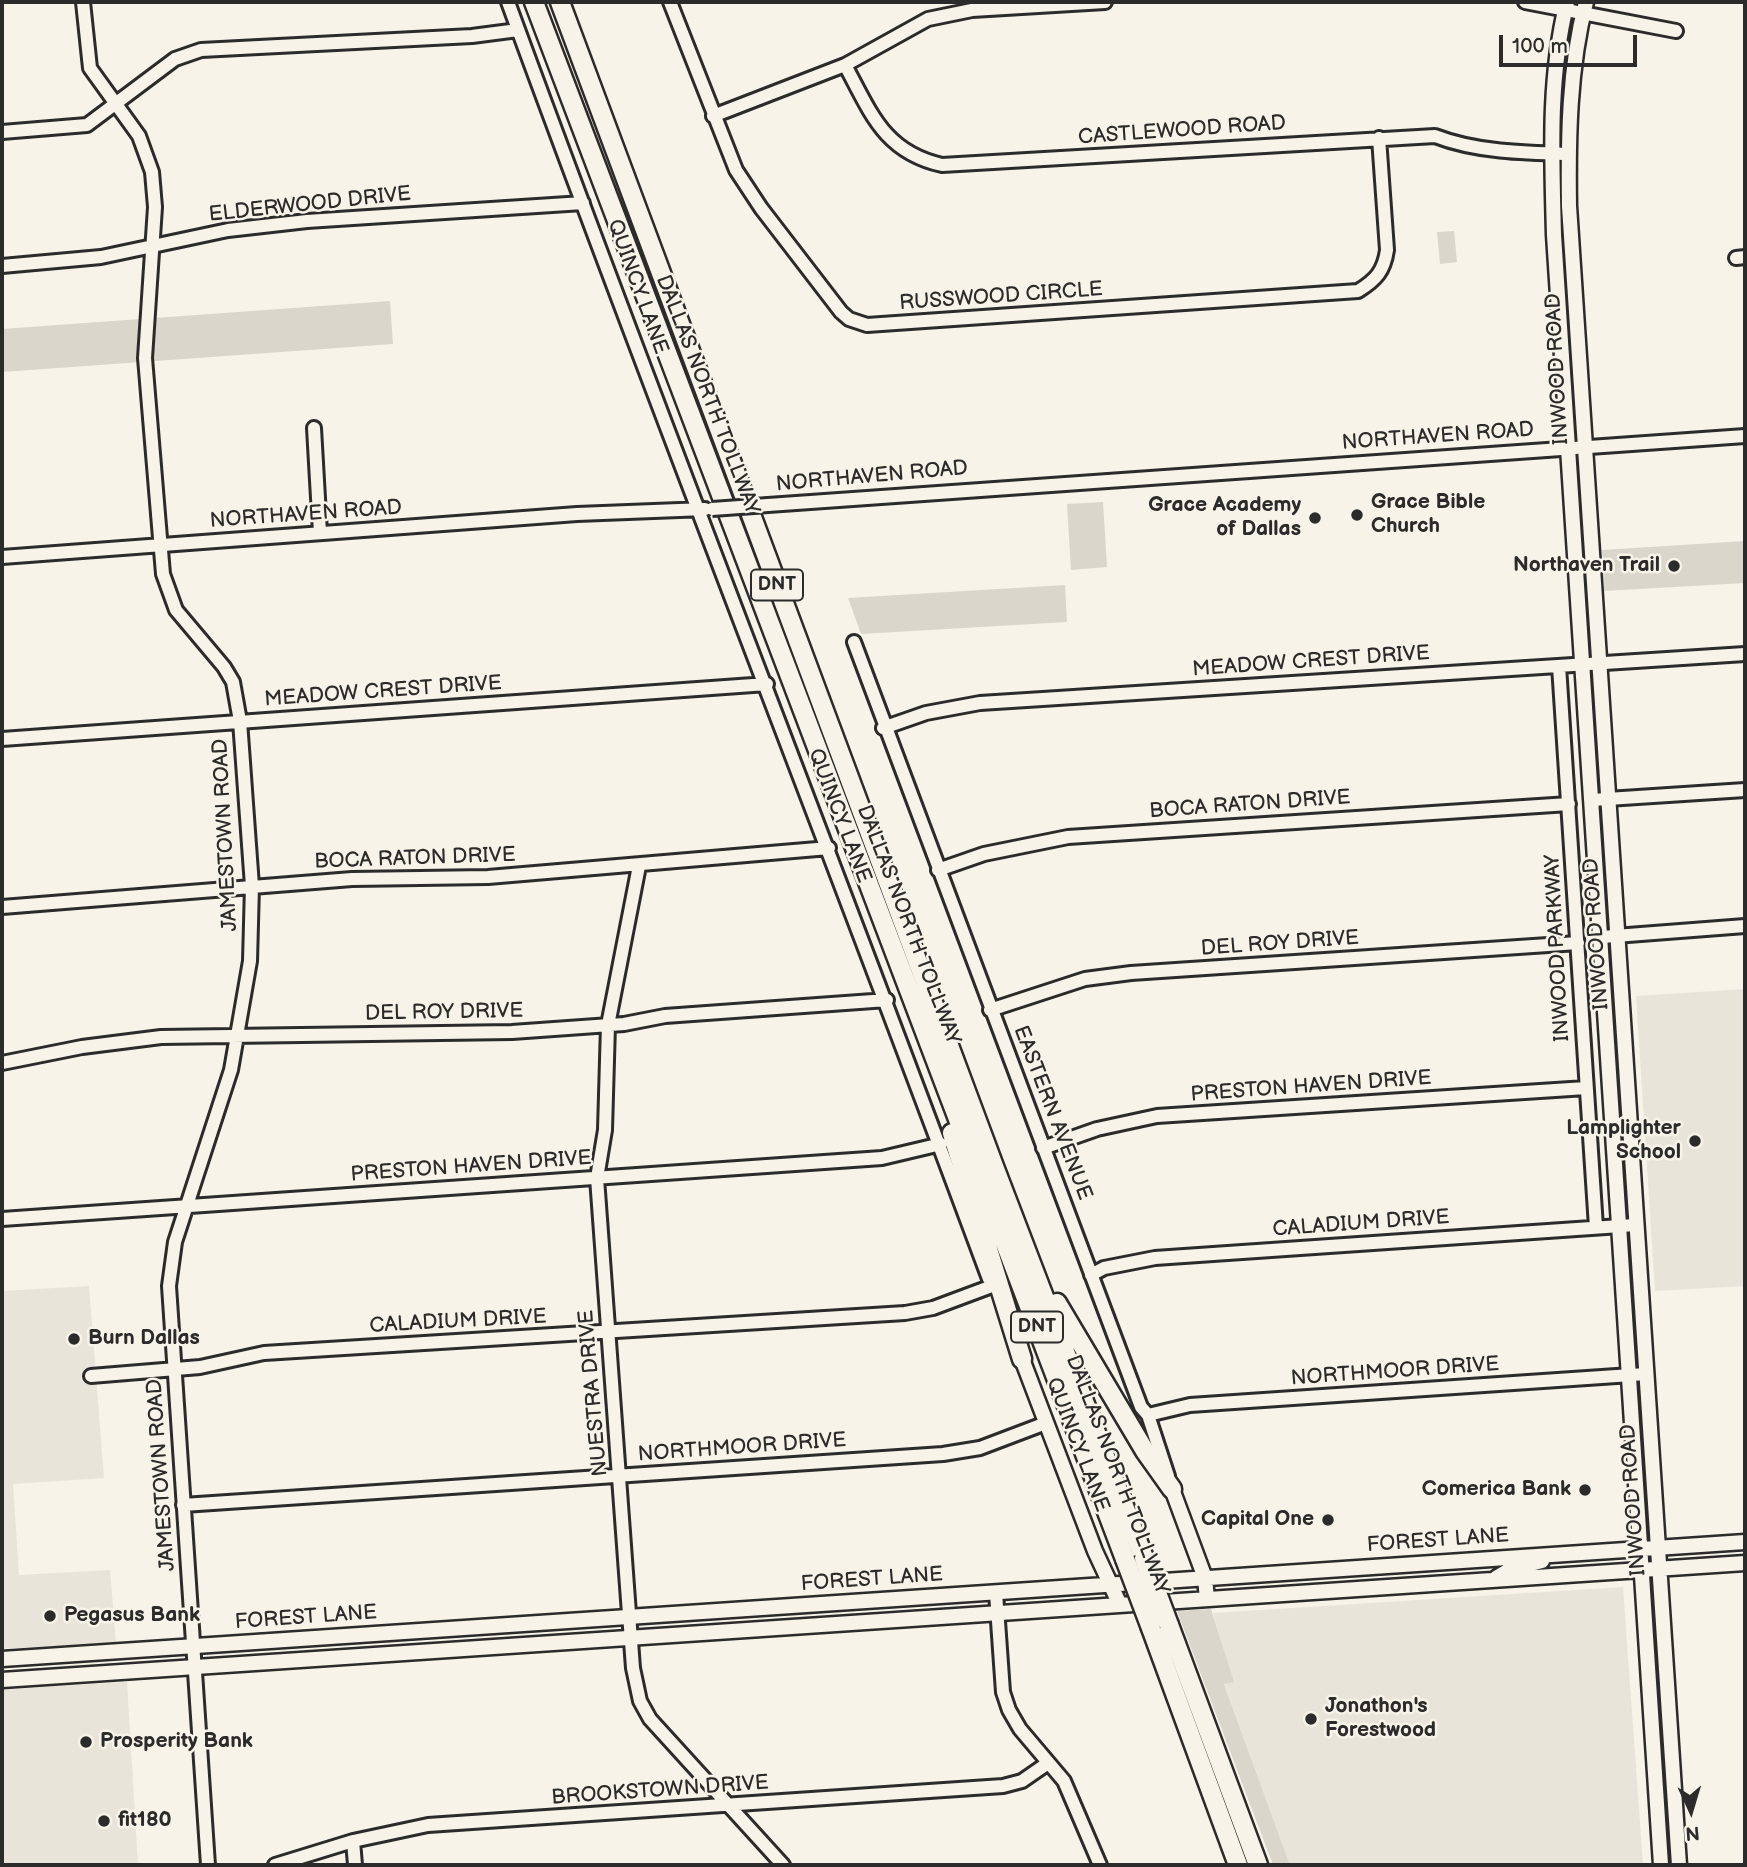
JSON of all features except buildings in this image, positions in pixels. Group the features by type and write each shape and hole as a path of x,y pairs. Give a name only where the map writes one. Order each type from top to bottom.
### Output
{"highway":[{"name":"DALLAS NORTH TOLLWAY","path":"534,2 1125,1559 1160,1627 1258,1865"},
{"name":"DALLAS NORTH TOLLWAY","path":"560,2 1144,1558 1160,1627 1238,1865"},
{"path":"948,1095 952,1136 1022,1359"},
{"path":"1026,1248 1082,1348 1172,1489"}],"main road":[{"name":"INWOOD ROAD","path":"1566,5 1552,107 1552,153 1567,447 1602,937 1661,1865"},
{"name":"INWOOD ROAD","path":"1584,7 1574,67 1568,154 1584,447 1679,1865"},
{"path":"1609,1057 1625,1055"},
{"name":"QUINCY LANE","path":"1022,1359 1095,1551 1119,1605"},
{"name":"EASTERN AVENUE","path":"1172,1489 1205,1578 1207,1599"},
{"name":"FOREST LANE","path":"2,1659 1745,1542"},
{"path":"1070,1587 1089,1576 1095,1565 1095,1551"},
{"path":"1491,1580 1511,1569 1541,1562 1546,1555"},
{"path":"1443,1562 1444,1584"},
{"name":"FOREST LANE","path":"2,1680 1745,1563"},
{"path":"868,1601 869,1622"},
{"path":"750,1609 752,1630"},
{"path":"387,1633 389,1655"},
{"path":"95,1653 96,1674"},
{"path":"1649,1689 1668,1687"},
{"path":"1660,1845 1678,1843"}],"street":[{"name":"JAMESTOWN ROAD","path":"83,2 90,68 139,136 152,172 155,208 145,358 160,545 168,593 185,623 229,675 237,699 253,886 250,961 238,1034 220,1106 171,1261 169,1286 208,1865"},
{"name":"QUINCY LANE","path":"508,2 697,509 767,684 992,1286 1022,1359"},
{"name":"RUSSWOOD CIRCLE","path":"670,2 736,170 761,208 841,312 849,319 866,325 1358,291 1374,281 1385,267 1387,250 1379,138"},
{"path":"713,116 845,65 904,31 947,14 1105,2"},
{"path":"1525,2 1584,7 1676,31"},
{"path":"2,132 87,125 175,59 201,50 472,36 518,30"},
{"name":"CASTLEWOOD ROAD","path":"845,65 878,127 898,148 926,162 942,165 1435,136 1521,153 1568,154"},
{"name":"ELDERWOOD DRIVE","path":"2,266 68,262 228,230 307,221 583,202"},
{"path":"314,428 320,533"},
{"name":"NORTHAVEN ROAD","path":"2,556 1745,436"},
{"name":"EASTERN AVENUE","path":"853,642 1141,1407 1149,1415 1172,1489"},
{"name":"MEADOW CREST DRIVE","path":"883,727 926,713 980,702 1745,654"},
{"name":"INWOOD PARKWAY","path":"1559,666 1596,1227"},
{"name":"MEADOW CREST DRIVE","path":"2,739 767,684"},
{"path":"1592,800 1745,790"},
{"name":"BOCA RATON DRIVE","path":"938,870 984,854 1068,837 1569,804"},
{"name":"BOCA RATON DRIVE","path":"2,907 352,879 488,877 829,848"},
{"name":"NUESTRA DRIVE","path":"639,866 608,1024 604,1055 605,1130 597,1178 636,1688 650,1719 783,1865"},
{"path":"1602,937 1745,926"},
{"name":"DEL ROY DRIVE","path":"990,1010 1085,979 1131,973 1578,943"},
{"name":"DEL ROY DRIVE","path":"2,1062 131,1040 238,1034 512,1032 665,1016 887,1000"},
{"name":"PRESTON HAVEN DRIVE","path":"1043,1148 1097,1129 1157,1116 1586,1088"},
{"name":"PRESTON HAVEN DRIVE","path":"2,1219 882,1158 941,1144"},
{"name":"CALADIUM DRIVE","path":"1091,1275 1104,1268 1155,1258 1635,1225"},
{"name":"CALADIUM DRIVE","path":"91,1376 174,1370 264,1353 905,1312 933,1308 992,1286"},
{"name":"NORTHMOOR DRIVE","path":"1149,1415 1190,1405 1646,1374"},
{"name":"NORTHMOOR DRIVE","path":"183,1506 943,1454 980,1448 1046,1423"},
{"path":"996,1593 1003,1692 1009,1710 1073,1797 1100,1865"},
{"name":"BROOKSTOWN DRIVE","path":"275,1865 353,1841 428,1825 1003,1786 1022,1781 1048,1763"},
{"path":"353,1841 355,1865"}],"shaded area":[{"path":"1454,231 1457,262 1440,264 1437,232"},
{"path":"390,301 393,344 2,372 2,329"},
{"path":"1103,502 1107,567 1071,570 1067,504"},
{"name":"Northaven Trail","path":"1745,541 1745,583 1604,591 1602,550"},
{"path":"1065,585 1067,622 861,634 848,598"},
{"name":"Lamplighter School","path":"1745,989 1745,1286 1655,1291 1636,996"},
{"path":"89,1286 104,1478 13,1484 19,1575 110,1570 116,1643 2,1649 2,1291"},
{"path":"1623,1587 1643,1865 1290,1865 1224,1683 1233,1681 1213,1613"},
{"path":"1211,1609 1234,1682 1224,1684 1290,1865 1273,1865 1177,1611"},
{"path":"127,1682 138,1865 2,1865 2,1689"}],"place":[{"name":"Grace Bible Church","path":"1357,515"},
{"name":"Grace Academy of Dallas","path":"1315,518"},
{"name":"Northaven Trail","path":"1674,566"},
{"name":"Lamplighter School","path":"1695,1141"},
{"name":"Burn Dallas","path":"74,1339"},
{"name":"Comerica Bank","path":"1585,1490"},
{"name":"Capital One","path":"1328,1520"},
{"name":"Pegasus Bank","path":"50,1616"},
{"name":"Jonathon's Forestwood","path":"1311,1719"},
{"name":"Prosperity Bank","path":"86,1742"},
{"name":"fit180","path":"104,1821"}]}
